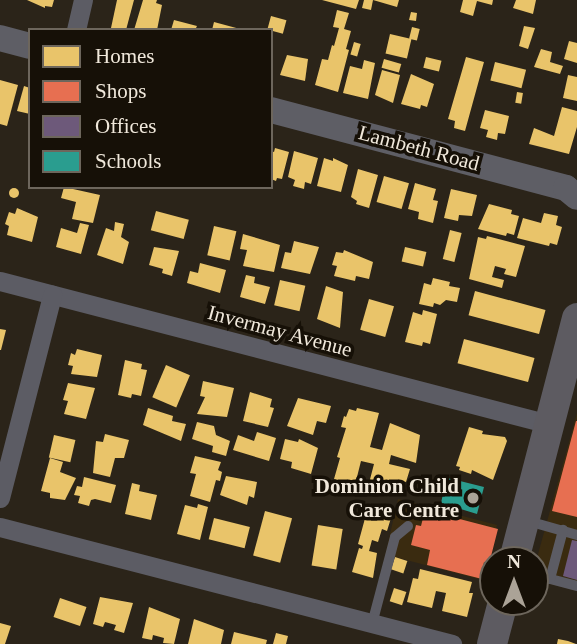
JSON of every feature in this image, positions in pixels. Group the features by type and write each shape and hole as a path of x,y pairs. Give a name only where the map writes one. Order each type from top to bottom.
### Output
{"main road":[{"path":"518,546 549,424 571,365 577,318"},
{"path":"492,644 499,616"}],"street":[{"path":"76,28 83,0"},
{"path":"0,38 28,45"},
{"name":"Lambeth Road","path":"273,111 573,190"},
{"name":"Invermay Avenue","path":"0,281 549,424"},
{"path":"0,498 52,295"},
{"path":"0,527 452,644"}],"lane":[{"path":"524,520 577,535"},
{"path":"372,624 396,537 408,526"},
{"path":"563,530 550,579 577,586"}],"shaded area":[{"path":"577,413 577,591 549,584 549,546 540,546"},
{"path":"398,499 497,525 491,546 479,546 479,579 395,557 375,600"}],"building: Homes":[{"path":"27,0 54,0 52,7 45,8"},
{"path":"117,0 134,0 127,28 111,28"},
{"path":"143,0 157,0 156,3 162,5 157,28 135,28"},
{"path":"322,0 359,0 356,9"},
{"path":"364,0 373,0 371,10 362,8"},
{"path":"373,0 399,0 397,7"},
{"path":"463,0 493,0 492,5 477,1 473,16 460,12"},
{"path":"516,0 536,0 533,14 513,8"},
{"path":"337,10 349,13 344,29 351,31 338,92 315,85 322,59 328,60 332,45 334,46 339,28 333,27"},
{"path":"411,12 417,13 416,21 409,20"},
{"path":"271,16 286,20 283,34 268,28"},
{"path":"174,20 197,26 196,28 172,28"},
{"path":"214,22 236,28 212,28"},
{"path":"524,26 535,28 528,49 519,46"},
{"path":"412,27 420,29 417,41 409,39"},
{"path":"390,34 411,39 407,58 386,53"},
{"path":"569,41 577,43 577,63 564,59"},
{"path":"354,42 361,44 357,56 350,54"},
{"path":"541,49 552,52 550,62 563,66 560,74 534,67"},
{"path":"287,55 308,59 305,81 280,75"},
{"path":"426,57 442,61 439,72 423,68"},
{"path":"466,57 484,62 465,131 454,128 455,121 448,119"},
{"path":"384,59 401,64 399,73 382,68"},
{"path":"364,60 375,63 368,99 343,93 350,66 362,69"},
{"path":"495,62 526,70 521,88 490,80"},
{"path":"382,70 400,75 393,103 375,95"},
{"path":"411,74 434,84 427,107 421,105 420,109 401,104"},
{"path":"568,75 577,77 577,101 563,98"},
{"path":"0,80 18,85 7,126 0,124"},
{"path":"24,86 28,87 28,114 17,111"},
{"path":"517,92 523,93 521,104 515,103"},
{"path":"562,107 577,111 577,127 569,154 529,144 534,128 554,136"},
{"path":"485,110 509,116 505,134 498,133 497,140 486,137 488,130 480,128"},
{"path":"275,148 289,152 282,179 277,178 276,181 273,180"},
{"path":"294,151 318,158 311,184 305,182 304,189 293,186 295,180 288,177"},
{"path":"324,158 333,161 333,158 348,165 341,192 317,186"},
{"path":"358,169 378,175 369,208 356,204 357,201 351,197"},
{"path":"384,176 409,183 402,209 377,202"},
{"path":"415,183 436,189 433,200 438,201 433,223 418,219 419,212 408,209"},
{"path":"14,188 18,189 18,197 14,198 10,197 9,193 10,189"},
{"path":"63,189 100,195 93,223 72,219 76,202 61,198"},
{"path":"451,189 477,195 472,216 459,215 458,221 444,218"},
{"path":"489,204 512,210 511,214 519,216 514,235 507,233 506,236 478,229"},
{"path":"17,208 38,217 32,242 7,235 9,226 5,224 9,212 15,214"},
{"path":"156,211 189,220 184,239 151,230"},
{"path":"544,213 558,216 556,225 562,227 557,245 550,243 549,246 517,238 523,218 541,223"},
{"path":"115,222 124,224 121,237 129,242 123,264 97,255 106,228 114,231"},
{"path":"80,223 89,225 81,254 56,247 61,228 77,233"},
{"path":"214,226 236,231 230,260 207,255"},
{"path":"450,230 462,233 454,262 443,259"},
{"path":"243,234 280,245 274,272 243,266 247,250 240,249"},
{"path":"487,236 525,246 516,277 504,274 506,269 495,266 492,277 504,280 502,288 469,279 478,237 486,239"},
{"path":"294,241 319,247 310,274 281,268 285,252 291,253"},
{"path":"154,247 179,251 172,276 162,273 163,269 149,265"},
{"path":"405,247 426,252 423,267 402,262"},
{"path":"344,250 373,262 369,279 356,276 355,281 334,276 337,266 332,265 336,252 343,253"},
{"path":"200,263 226,270 220,293 187,283 190,271 198,273"},
{"path":"246,275 255,277 254,283 270,287 265,304 240,297"},
{"path":"433,278 450,282 449,286 460,288 457,302 446,300 440,305 434,303 433,307 419,304 424,283 431,285"},
{"path":"280,280 305,286 299,311 274,305"},
{"path":"326,286 343,292 340,328 317,319"},
{"path":"475,291 546,310 539,334 469,315"},
{"path":"369,299 394,306 385,337 360,330"},
{"path":"423,310 437,314 430,344 423,342 422,346 405,342 413,312 422,315"},
{"path":"0,329 6,330 1,350 0,350"},
{"path":"464,339 535,358 528,382 458,363"},
{"path":"77,349 102,355 97,377 71,374 73,366 68,365 71,353 75,355"},
{"path":"125,360 142,364 141,369 147,370 141,396 132,394 131,398 118,395"},
{"path":"166,365 190,375 176,407 152,397"},
{"path":"203,381 234,388 227,417 197,414 205,397 200,396"},
{"path":"68,383 95,388 86,419 64,414 68,401 63,400"},
{"path":"250,392 272,399 270,407 274,408 268,427 243,421"},
{"path":"298,398 331,406 326,423 317,421 313,435 287,426"},
{"path":"148,408 173,416 172,421 186,424 181,441 143,425"},
{"path":"357,408 379,413 370,447 382,450 390,423 420,435 416,463 391,455 389,464 410,469 406,482 398,480 397,487 390,485 388,490 368,487 374,464 361,461 355,485 334,479 340,458 337,457 346,428 341,427 344,416 346,417 349,409 356,411"},
{"path":"197,422 214,426 216,435 230,441 226,456 212,452 213,446 192,439"},
{"path":"469,427 483,431 482,434 505,437 507,441 493,480 472,470 471,474 459,470 460,467 456,466"},
{"path":"257,432 276,438 269,461 233,450 238,435 254,441"},
{"path":"105,434 129,440 124,458 115,458 110,477 93,473 96,441 103,442"},
{"path":"54,435 75,440 70,462 49,457"},
{"path":"285,439 298,442 299,439 318,448 311,474 291,468 292,462 280,459"},
{"path":"195,456 221,462 218,470 222,472 220,481 216,480 210,502 190,496 196,474 190,473"},
{"path":"50,458 63,462 60,472 76,478 65,500 50,498 50,493 41,491"},
{"path":"226,476 257,482 254,498 249,496 247,505 220,495"},
{"path":"84,477 116,485 111,503 95,499 91,500 89,506 78,503 80,496 74,495 77,486 82,487"},
{"path":"132,483 140,485 139,491 157,495 151,520 125,514"},
{"path":"198,504 208,507 200,540 177,534 185,505 197,508"},
{"path":"265,511 292,518 280,563 253,555"},
{"path":"367,511 391,518 387,531 382,529 378,542 372,540 369,551 377,553 373,578 352,572 359,548 362,549 363,546 358,544"},
{"path":"214,518 250,527 245,548 209,539"},
{"path":"318,525 343,529 336,569 312,565"},
{"path":"395,557 407,561 403,573 391,569"},
{"path":"420,569 472,582 469,593 473,593 467,617 442,611 446,593 436,591 432,608 407,602 413,578 418,579"},
{"path":"394,588 406,592 402,605 390,601"},
{"path":"100,597 133,603 124,633 114,630 116,625 105,622 103,627 93,624"},
{"path":"60,598 86,607 80,626 53,617"},
{"path":"149,607 180,619 174,644 163,643 164,638 153,635 152,640 142,638"},
{"path":"194,619 224,630 221,644 188,644"},
{"path":"0,623 11,626 5,644 0,644"},
{"path":"234,632 267,640 266,644 231,644"},
{"path":"276,633 288,636 286,644 273,644"},
{"path":"558,639 568,641 576,644 557,644"}],"building: Shops":[{"path":"577,421 577,517 552,511"},
{"path":"425,510 498,529 494,546 479,546 479,578 427,565 430,550 411,545 416,525 421,526"}],"building: Offices":[{"path":"572,540 577,541 577,580 563,576"}],"building: Schools":[{"path":"440,476 484,487 477,514 441,503 443,494 435,492"}],"place":[{"name":"Dominion Child Care Centre","path":"473,498"}]}
